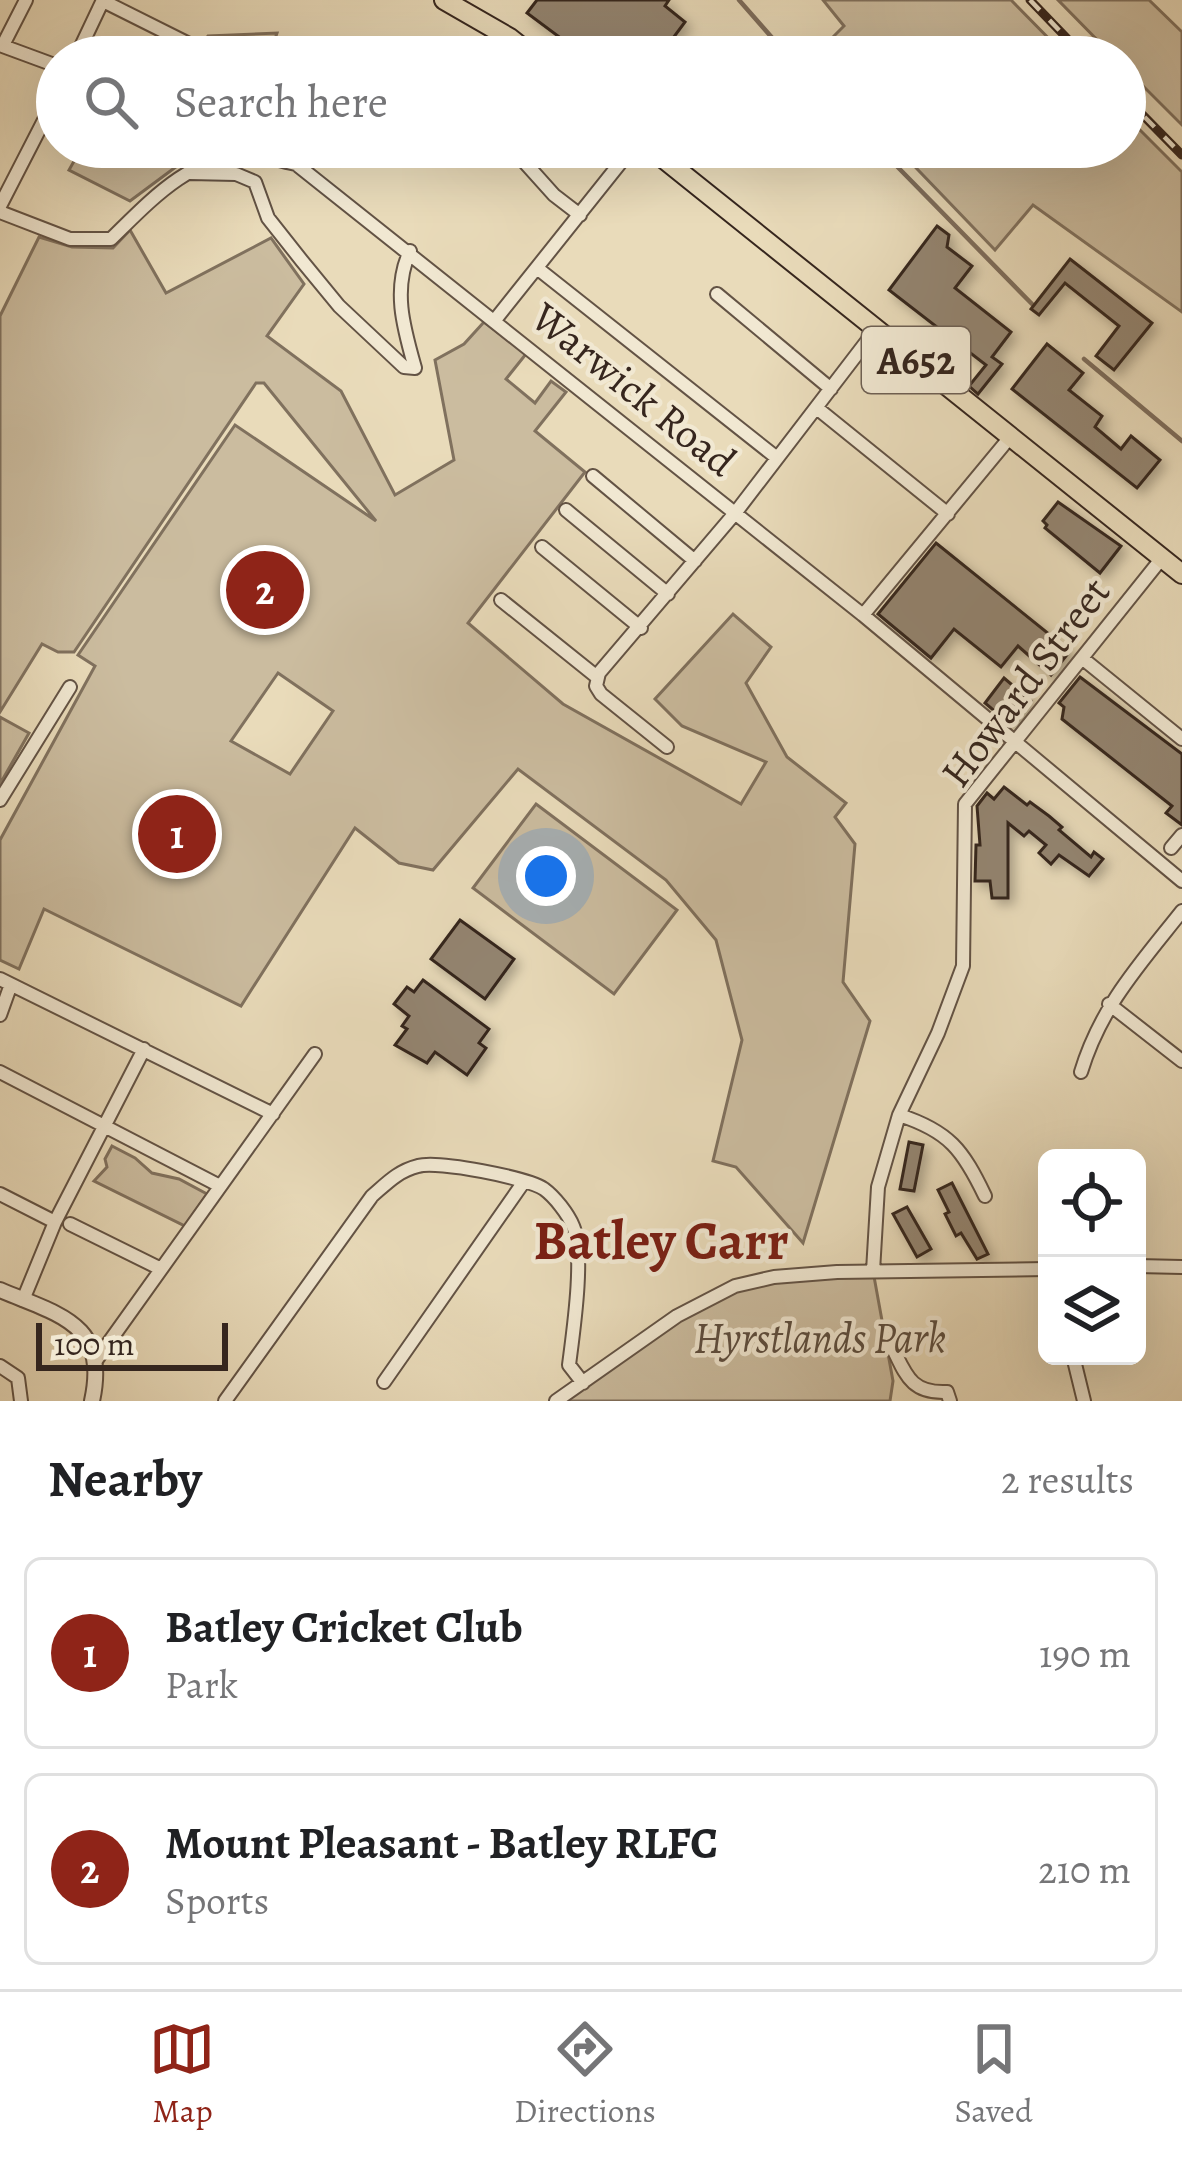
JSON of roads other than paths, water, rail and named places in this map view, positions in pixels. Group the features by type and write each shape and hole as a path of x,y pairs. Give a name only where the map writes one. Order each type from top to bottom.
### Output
{"main road":[{"path":"444,0 507,36"},
{"name":"A652","path":"675,168 1182,574"}],"street":[{"path":"26,0 2,45 36,57"},
{"path":"86,36 103,1 173,36"},
{"path":"0,209 36,137"},
{"name":"Warwick Road","path":"0,209 70,239 111,239 165,186 199,168"},
{"name":"Warwick Road","path":"301,168 736,512 1182,881"},
{"path":"530,168 580,215"},
{"path":"495,320 617,168"},
{"path":"189,173 236,174 255,182 268,218 339,306 404,367 415,368 402,322 400,272 410,251"},
{"path":"537,268 777,458"},
{"path":"717,294 831,388"},
{"path":"598,678 736,512 877,328"},
{"path":"818,409 948,514"},
{"path":"863,615 1011,436"},
{"path":"593,476 695,561"},
{"path":"566,510 668,594"},
{"path":"542,548 641,628"},
{"name":"Howard Street","path":"873,1271 878,1187 899,1115 963,966 964,804 1162,558"},
{"path":"504,597 598,678 601,694 667,747"},
{"path":"1082,658 1182,739"},
{"path":"0,800 70,687"},
{"path":"1171,848 1182,835"},
{"path":"1081,1072 1109,1004 1182,910"},
{"path":"0,1015 5,983 23,988 273,1114"},
{"path":"1109,1004 1182,1061"},
{"path":"23,1300 144,1049"},
{"path":"92,1401 97,1359 315,1054"},
{"path":"0,1072 220,1186"},
{"path":"899,1115 946,1135 968,1159 985,1196"},
{"path":"225,1401 372,1196 398,1172 424,1163 452,1165 542,1187 573,1226 577,1249 569,1365 583,1383"},
{"path":"384,1382 523,1183"},
{"path":"0,1194 161,1269"},
{"path":"1146,1266 1182,1267"},
{"path":"556,1401 676,1316 736,1286 774,1277 873,1271 1038,1269"},
{"path":"0,1291 58,1313 86,1334 97,1359"},
{"path":"888,1339 915,1387 929,1393 947,1392 950,1401"},
{"path":"1075,1365 1084,1401"},
{"path":"0,1366 18,1378 21,1401"}],"waterway":[{"path":"739,0 771,36"},
{"path":"899,168 1032,304"},
{"path":"1084,359 1182,441"}],"railway":[{"path":"1030,0 1065,36"},
{"path":"1146,118 1182,155"}],"place":[{"name":"Mount Pleasant - Batley RLFC","path":"265,590"},
{"name":"Batley Cricket Club","path":"177,834"}],"district":[{"name":"Batley Carr","path":"661,1241"}],"park label":[{"name":"Hyrstlands Park","path":"820,1337"}]}
